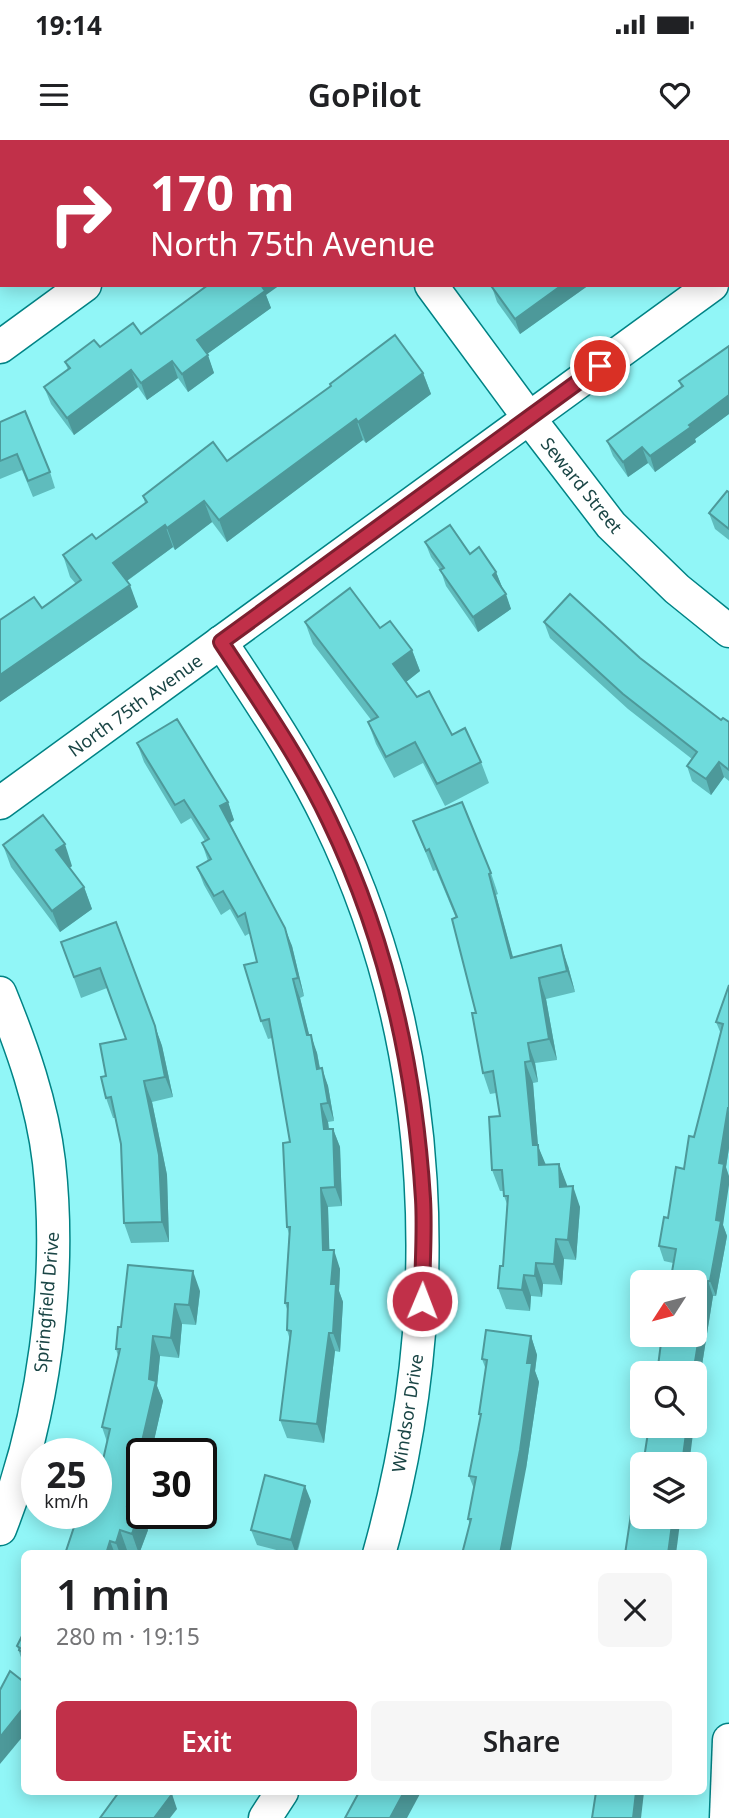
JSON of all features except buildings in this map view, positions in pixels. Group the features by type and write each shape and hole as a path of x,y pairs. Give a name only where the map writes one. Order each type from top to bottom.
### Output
{"street":[{"path":"0,347 82,287"},
{"name":"Seward Street","path":"433,287 529,418 619,533 677,589 729,631"},
{"name":"North 75th Avenue","path":"0,803 709,287"},
{"name":"Windsor Drive","path":"221,642 289,744 334,833 366,910 396,1008 415,1104 424,1202 422,1301 411,1404 390,1517 380,1550"},
{"name":"Springfield Drive","path":"0,993 20,1041 36,1097 48,1160 53,1225 51,1290 42,1369 26,1448 0,1529"},
{"path":"726,1818 729,1740"},
{"path":"265,1818 280,1795"}],"route":[{"path":"422,1301 424,1202 415,1104 396,1008 366,910 329,820 289,744 221,642 600,366"}]}
